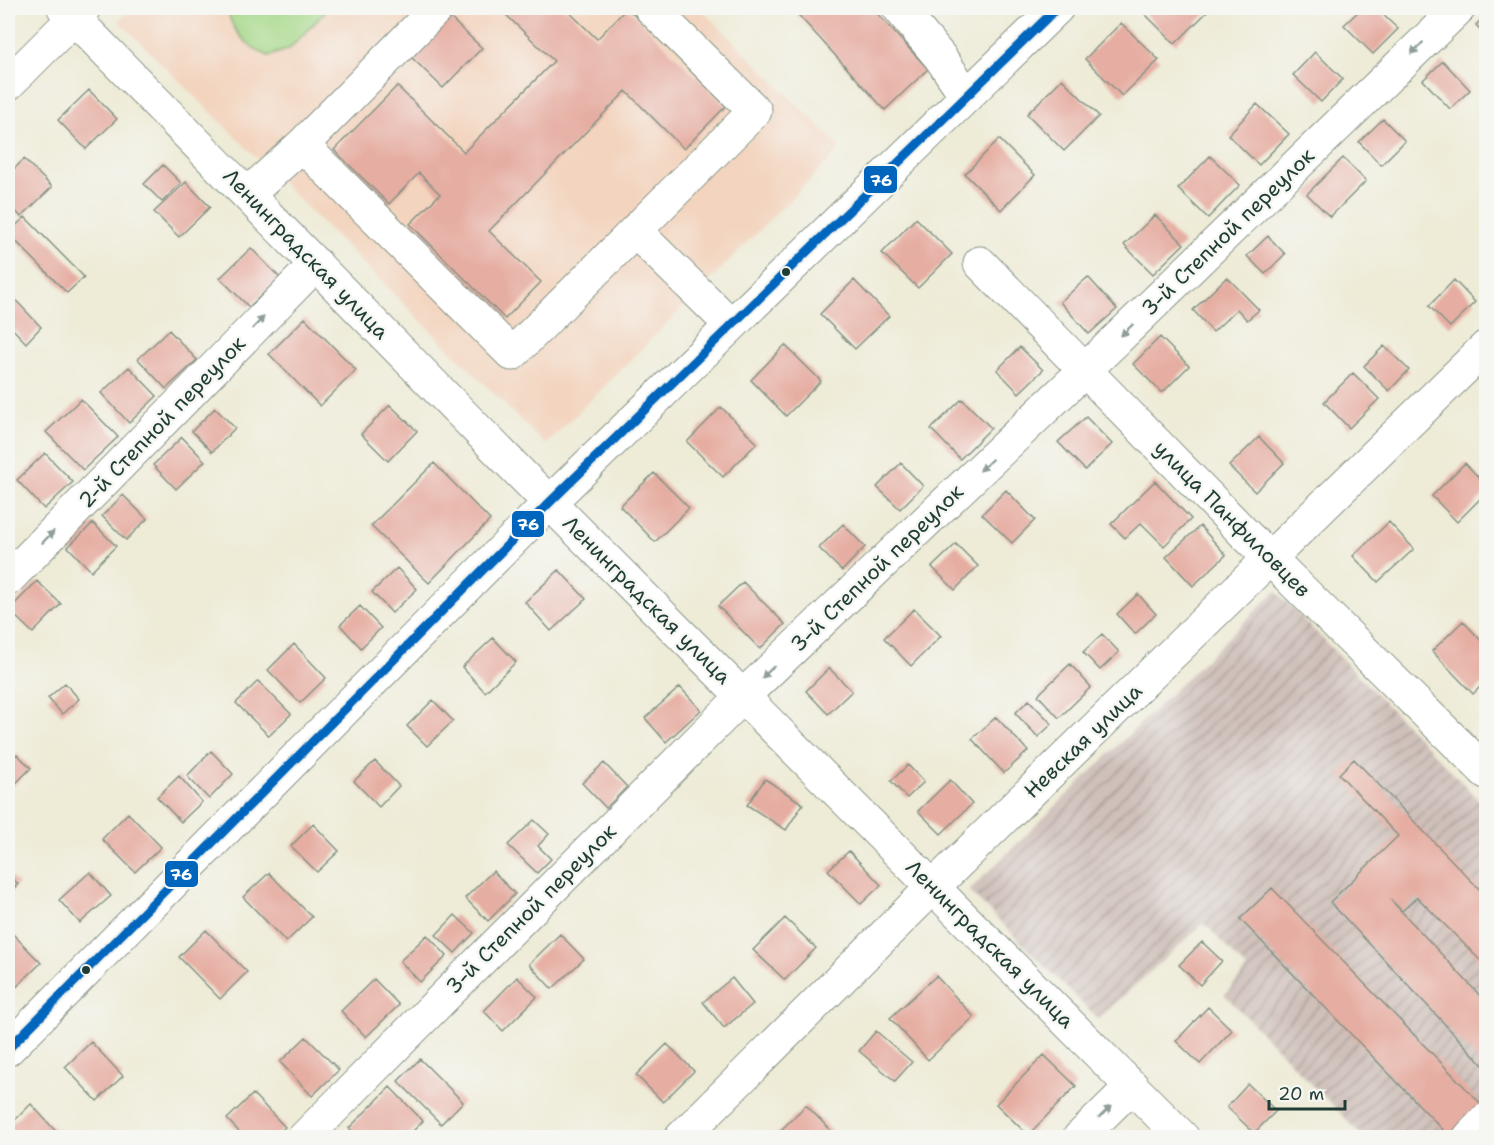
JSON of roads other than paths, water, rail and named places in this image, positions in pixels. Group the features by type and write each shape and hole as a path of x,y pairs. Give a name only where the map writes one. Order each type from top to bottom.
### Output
{"street":[{"path":"248,194 302,145 436,8"},
{"path":"302,145 512,354 754,111 651,8"},
{"path":"899,8 940,57 966,95"},
{"path":"8,1048 550,502 1057,8"},
{"name":"3-й Степной переулок","path":"304,1137 743,696 1460,8"},
{"path":"8,84 74,11"},
{"name":"Ленинградская улица","path":"74,11 248,194 550,502 1183,1137"},
{"path":"635,231 731,325"},
{"name":"улица Панфиловцев","path":"980,263 1270,560 1481,756"},
{"name":"2-й Степной переулок","path":"8,579 316,264"},
{"name":"Невская улица","path":"681,1137 933,887 1486,347"},
{"path":"1079,1137 1132,1086"},
{"path":"1468,1137 1486,1120"}]}
